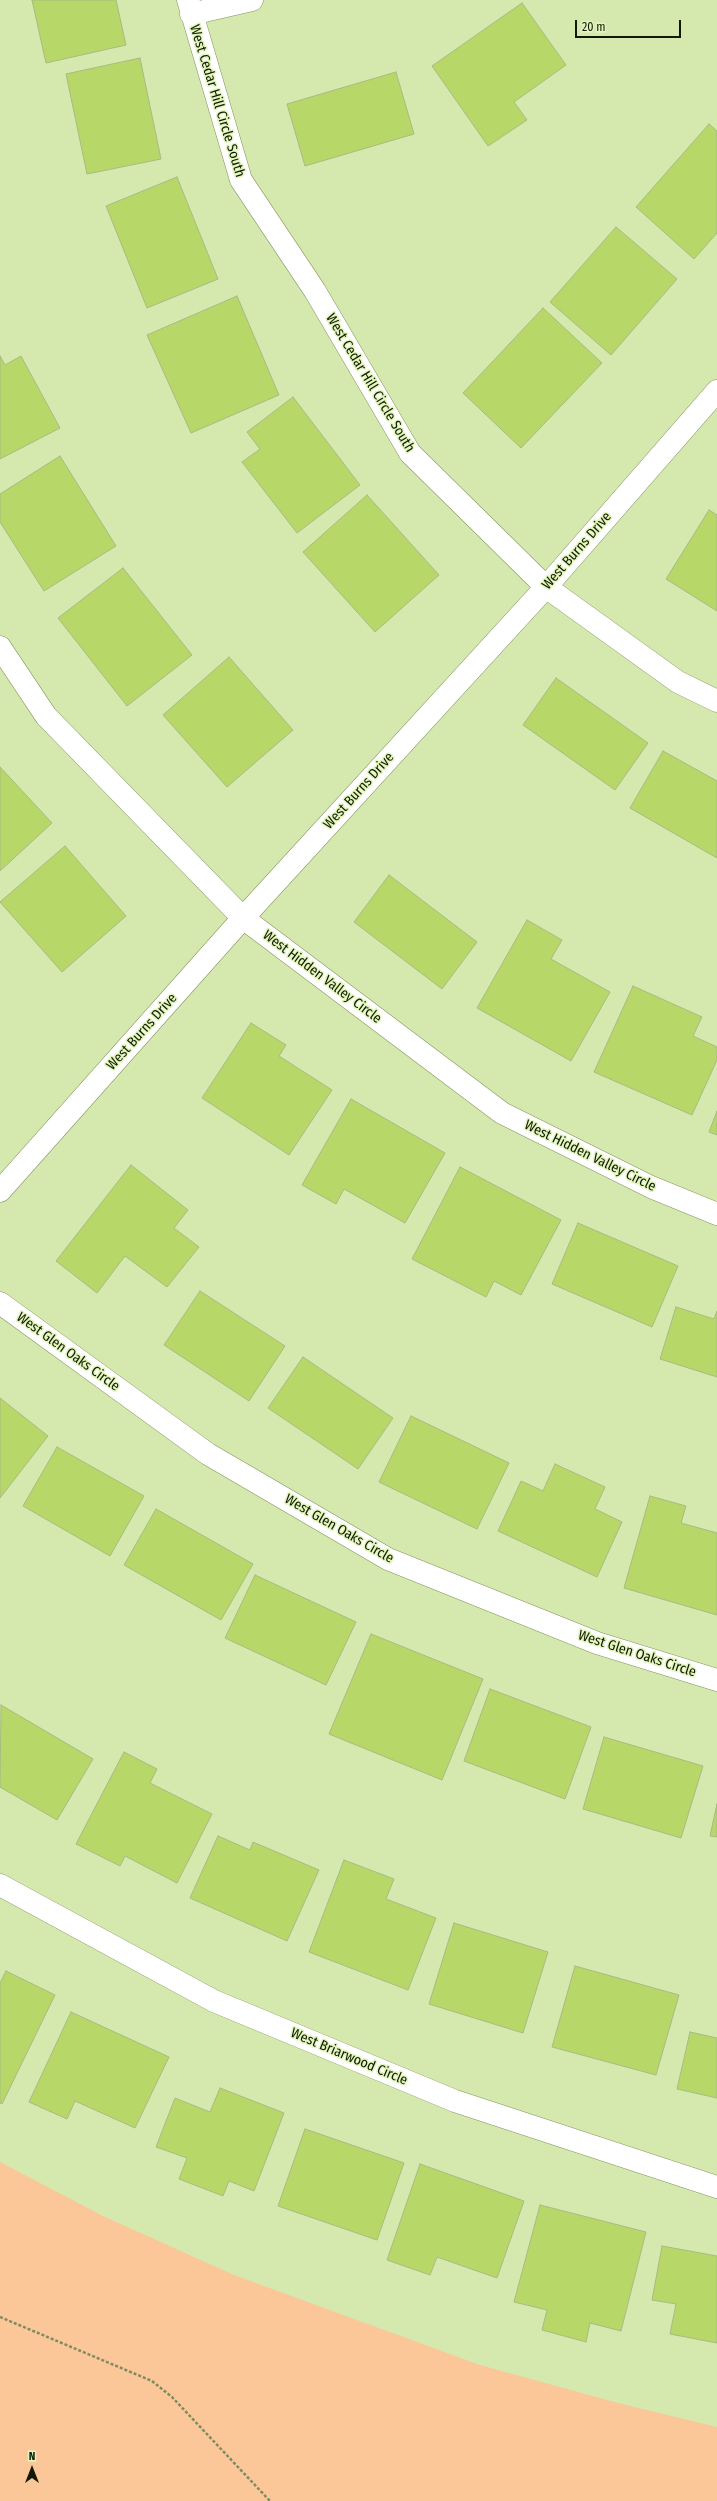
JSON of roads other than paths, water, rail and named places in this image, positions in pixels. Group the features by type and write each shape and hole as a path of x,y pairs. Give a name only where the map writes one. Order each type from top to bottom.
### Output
{"street":[{"path":"189,7 252,0"},
{"name":"West Cedar Hill Circle South","path":"189,7 241,180 315,292 410,453 546,587 678,682 717,701"},
{"name":"West Burns Drive","path":"0,1191 243,918 546,587 717,390"},
{"name":"West Hidden Valley Circle","path":"0,647 46,716 243,918 502,1113 651,1187 717,1214"},
{"name":"West Glen Oaks Circle","path":"0,1303 208,1454 388,1560 597,1643 717,1680"},
{"name":"West Briarwood Circle","path":"0,1885 214,2001 455,2101 717,2187"}]}
